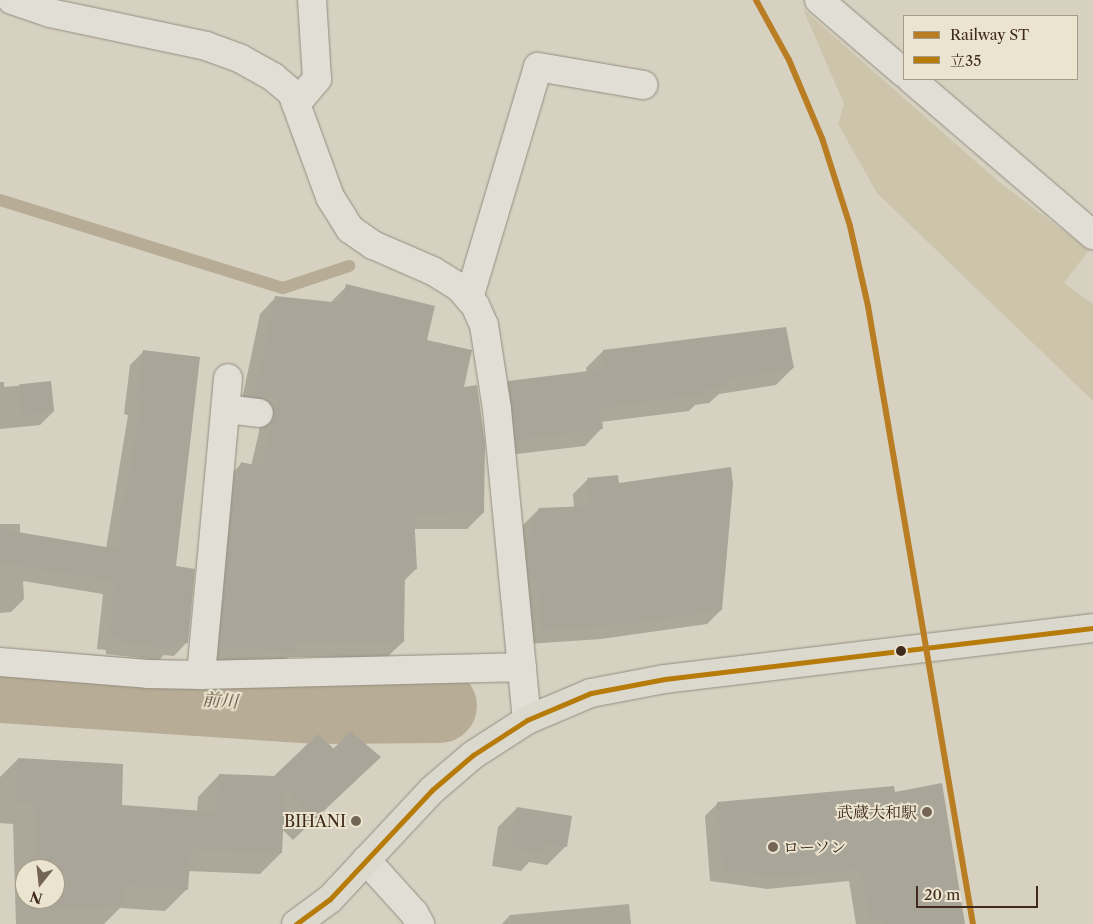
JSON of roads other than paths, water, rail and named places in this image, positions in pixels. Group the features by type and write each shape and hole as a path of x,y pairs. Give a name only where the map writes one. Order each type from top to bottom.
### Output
{"main road":[{"path":"296,924 330,899 432,790 466,761 527,720 591,693 665,679 1093,628"}],"street":[{"path":"12,0 50,13 162,35 223,52 273,76 292,93 330,197 350,228 373,245 433,271 460,288 469,298 484,325 497,409 527,720"},
{"path":"296,104 317,80 312,0"},
{"path":"819,0 903,72"},
{"path":"469,298 538,66 644,86"},
{"path":"913,80 1093,235"},
{"path":"201,675 228,378"},
{"path":"226,409 259,413"},
{"path":"0,662 148,674 201,675 522,667"},
{"path":"366,860 414,913 420,924"}],"waterway":[{"path":"0,200 283,288 349,266"},
{"name":"前川","path":"0,686 315,707 440,706"}],"rail line":[{"name":"ST","path":"756,0 789,60 822,138 850,226 868,306 973,924"}],"place":[{"name":"武蔵大和駅","path":"927,812"},
{"name":"BIHANI","path":"356,821"},
{"name":"ローソン","path":"773,847"}]}
